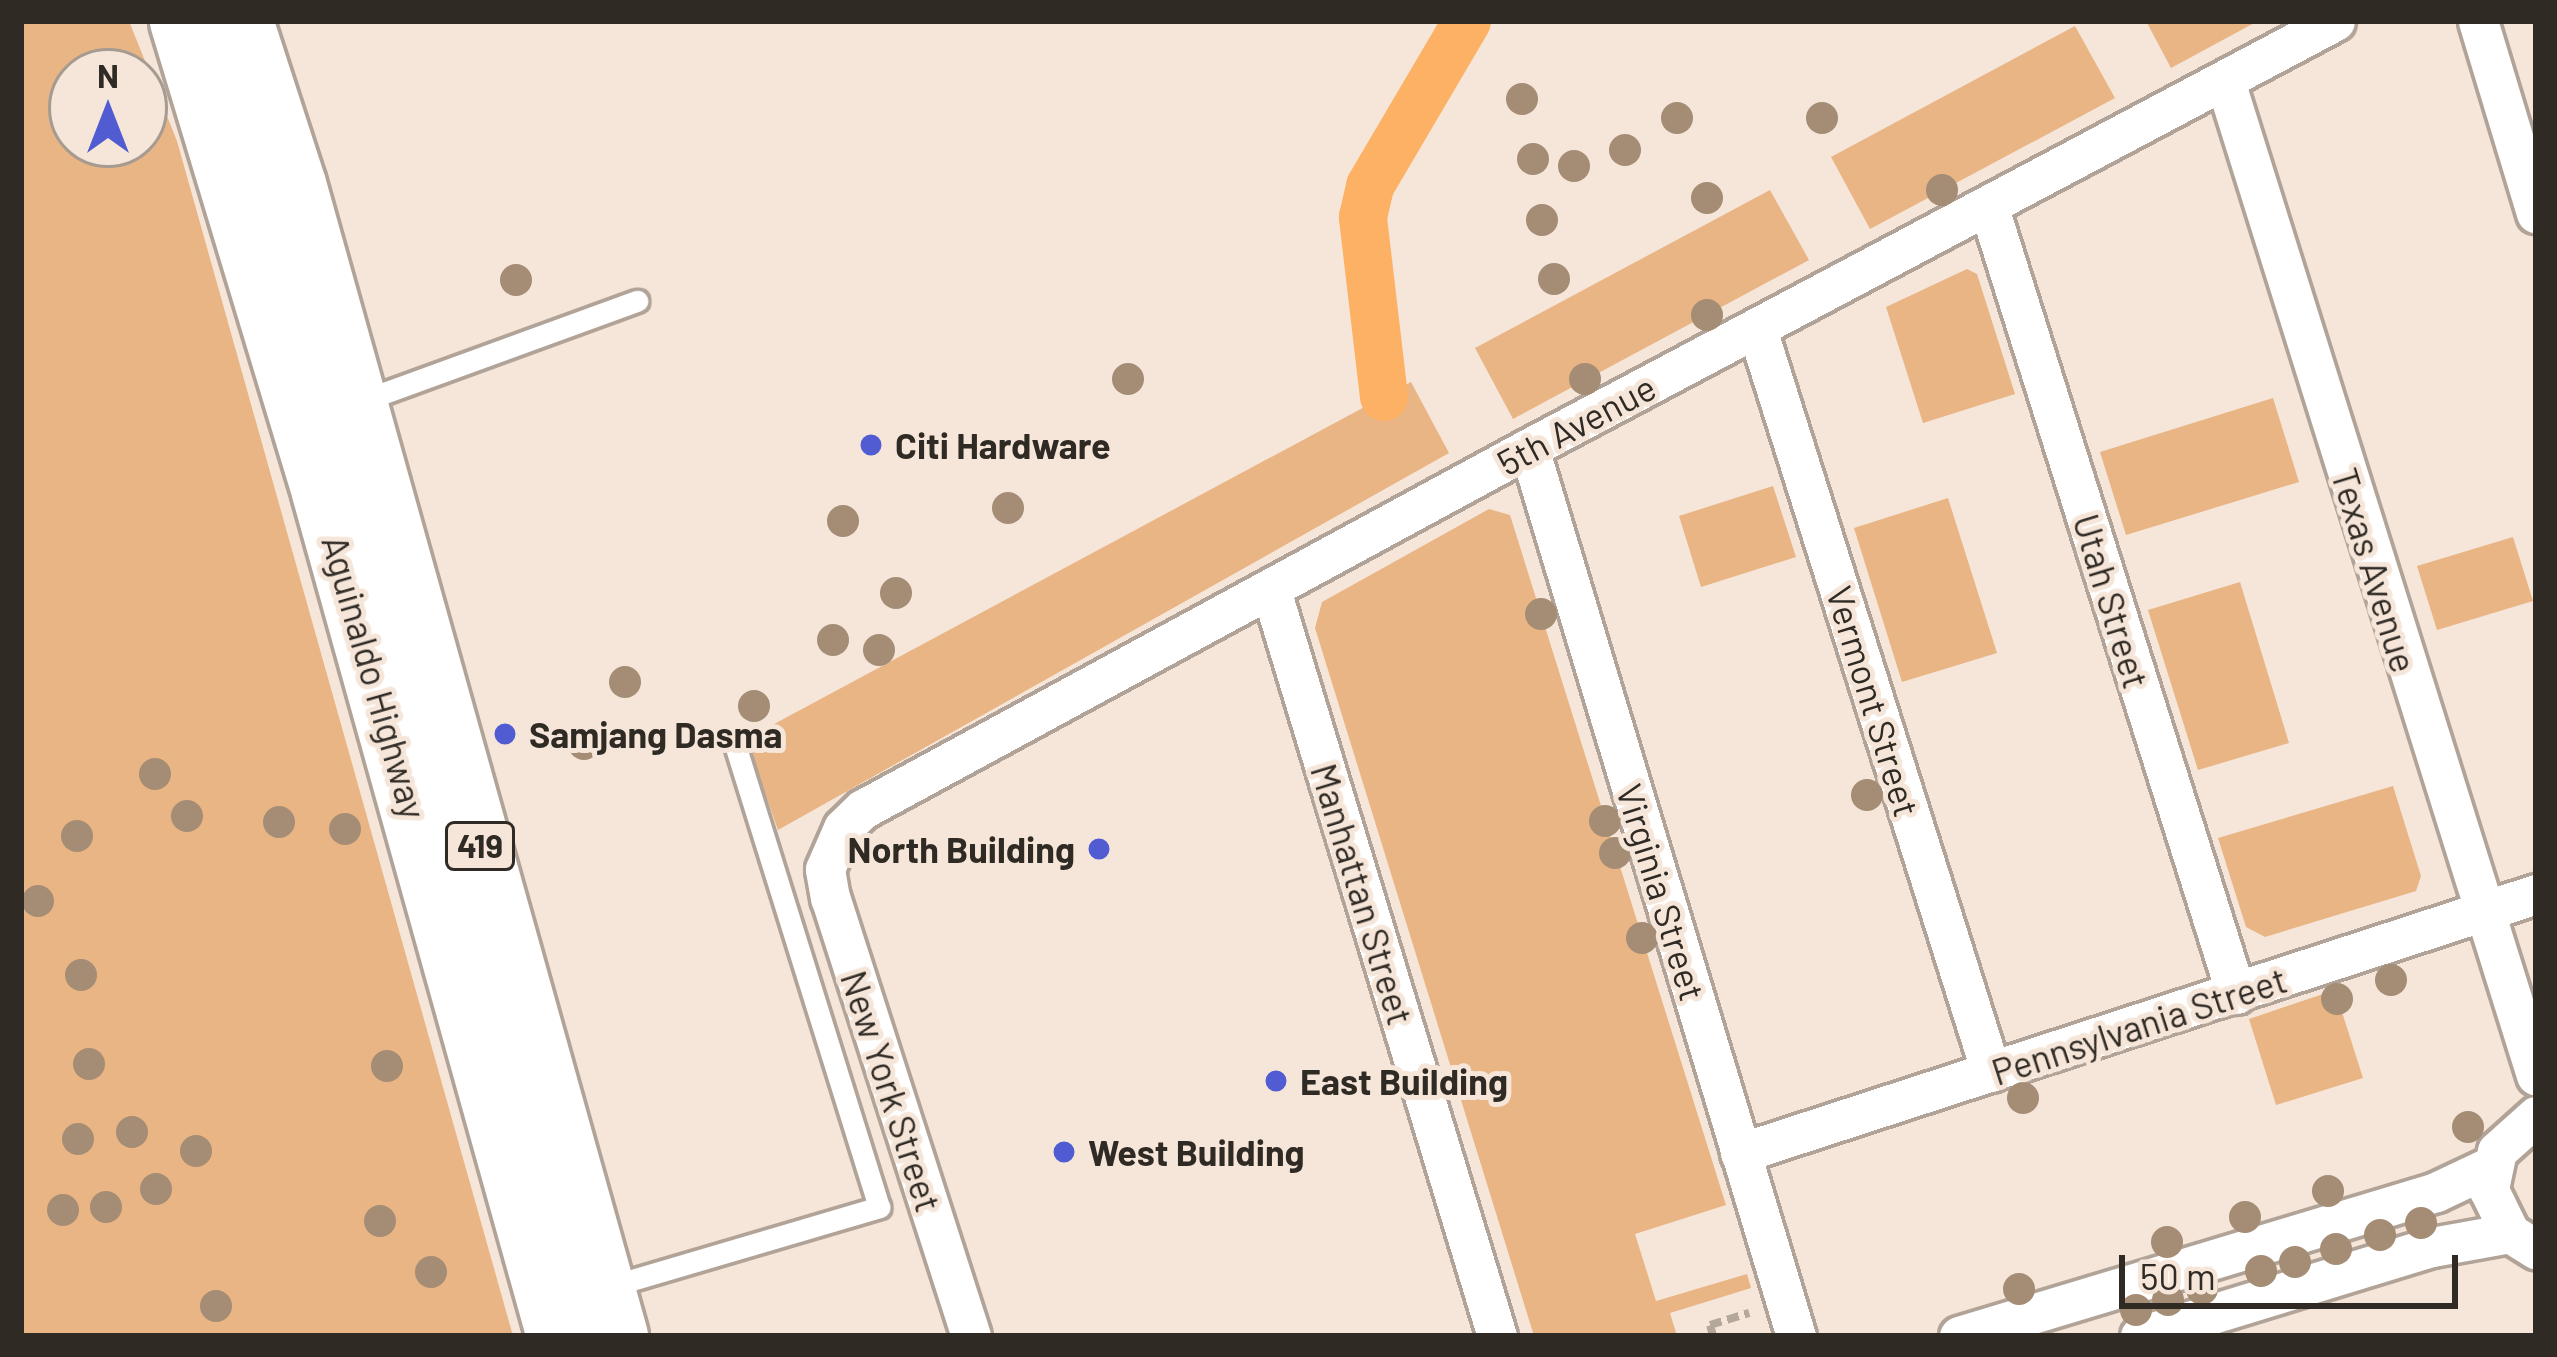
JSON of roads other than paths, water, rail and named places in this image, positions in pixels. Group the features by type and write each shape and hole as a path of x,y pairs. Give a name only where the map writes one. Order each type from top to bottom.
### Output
{"main road":[{"name":"Aguinaldo Highway","path":"182,21 350,484 609,1312"},
{"name":"Aguinaldo Highway","path":"241,21 356,404 350,484 558,1336"}],"street":[{"name":"5th Avenue","path":"830,845 863,809 1529,448 2335,21"},
{"path":"2478,21 2536,213"},
{"name":"Texas Avenue","path":"2225,81 2530,1067 2526,1121"},
{"name":"Utah Street","path":"1989,208 2236,994"},
{"name":"Vermont Street","path":"1756,329 1991,1072"},
{"name":"Virginia Street","path":"1529,448 1796,1336"},
{"name":"Manhattan Street","path":"1271,590 1497,1336"},
{"name":"New York Street","path":"830,845 830,898 971,1336"},
{"name":"Pennsylvania Street","path":"1740,1153 2481,916 2536,894"},
{"path":"1959,1336 2436,1192 2491,1166 2526,1121"},
{"path":"2491,1166 2496,1214 2523,1241"},
{"path":"2140,1336 2432,1246 2523,1241"}],"lane":[{"path":"356,404 637,301"},
{"path":"609,1312 879,1208 735,745"}],"waterway":[{"path":"1384,397 1363,217 1370,186 1467,21"}],"place":[{"name":"Citi Hardware","path":"871,445"},
{"name":"Samjang Dasma","path":"505,734"},
{"name":"North Building","path":"1099,849"},
{"name":"East Building","path":"1276,1081"},
{"name":"West Building","path":"1064,1152"}]}
